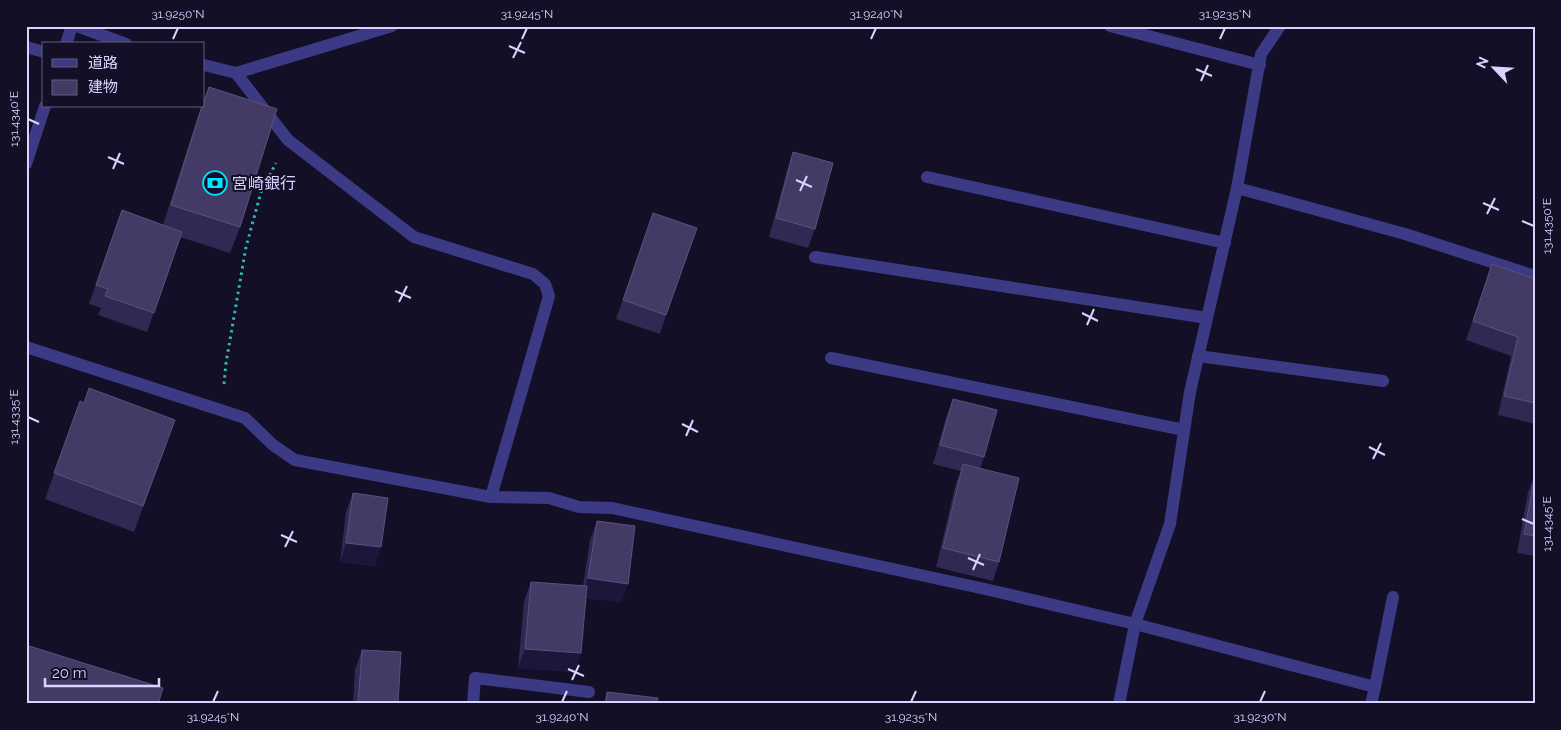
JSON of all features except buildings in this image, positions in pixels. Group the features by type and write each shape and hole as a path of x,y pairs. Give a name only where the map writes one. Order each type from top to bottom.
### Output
{"street":[{"path":"67,42 72,26"},
{"path":"76,26 120,42"},
{"path":"205,65 236,73 392,26"},
{"path":"1110,26 1260,65"},
{"path":"1119,704 1135,624 1170,524 1184,430 1198,356 1237,188 1261,54 1280,26"},
{"path":"26,48 42,52"},
{"path":"236,73 288,140 414,237 533,274 545,284 550,296 491,497"},
{"path":"26,164 45,108"},
{"path":"927,177 1225,243"},
{"path":"1237,188 1405,234 1535,276"},
{"path":"816,257 1207,318"},
{"path":"26,347 245,418 273,445 295,460 491,497 549,498 579,507 612,508 985,589 1135,624 1374,687"},
{"path":"1198,356 1383,381"},
{"path":"831,358 1184,430"},
{"path":"1371,704 1394,597"},
{"path":"473,704 476,678 589,692"}],"path":[{"path":"223,411 226,363 246,247 261,192 288,140"}],"place":[{"name":"宮崎銀行","path":"215,183"}]}
